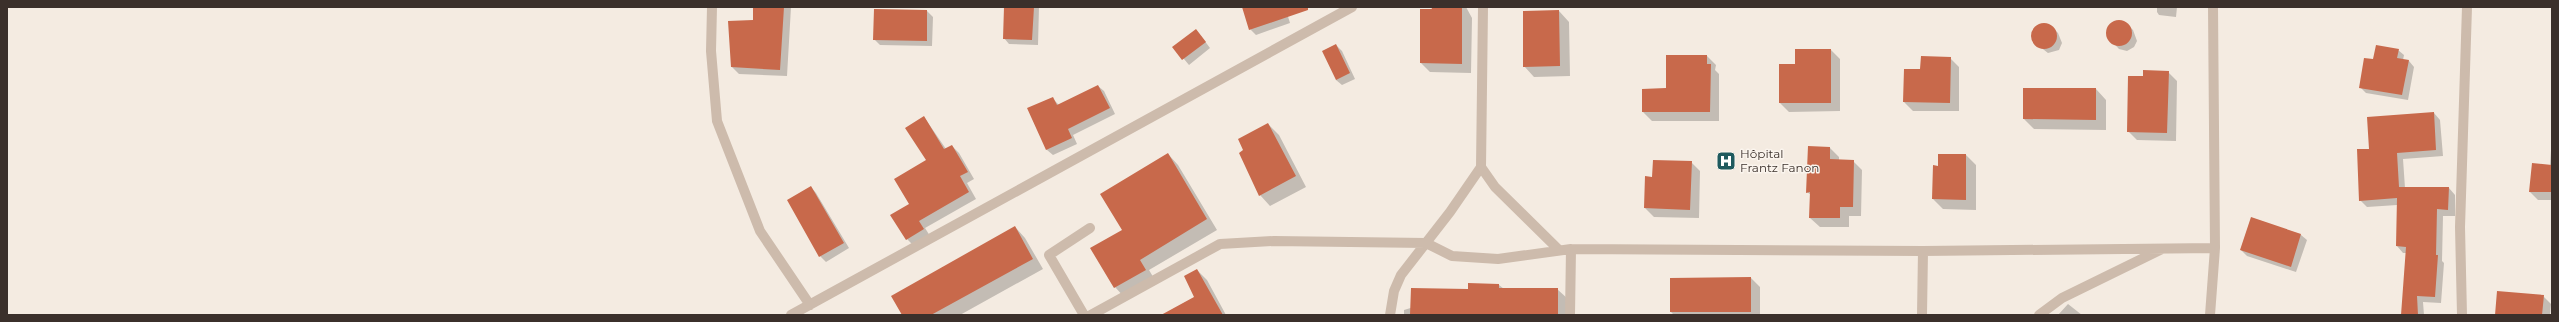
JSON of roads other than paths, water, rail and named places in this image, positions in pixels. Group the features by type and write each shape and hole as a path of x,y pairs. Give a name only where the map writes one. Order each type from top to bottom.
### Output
{"street":[{"path":"712,7 711,52 717,121 760,231 810,305"},
{"path":"791,315 1352,7"},
{"path":"1390,315 1394,291 1400,275 1426,243 1481,167 1483,7"},
{"path":"2210,315 2215,248 2213,7"},
{"path":"2462,315 2460,227 2467,7"},
{"path":"1481,167 1495,187 1559,250"},
{"path":"1084,315 1049,256 1090,228"},
{"path":"1091,315 1220,244 1274,241 1426,243 1452,256 1490,258 1571,249 1923,251 2215,248"},
{"path":"2039,315 2062,298 2164,248"},
{"path":"1570,315 1571,249"},
{"path":"1922,315 1923,251"}],"place":[{"name":"Hôpital Frantz Fanon","path":"1726,161"}]}
